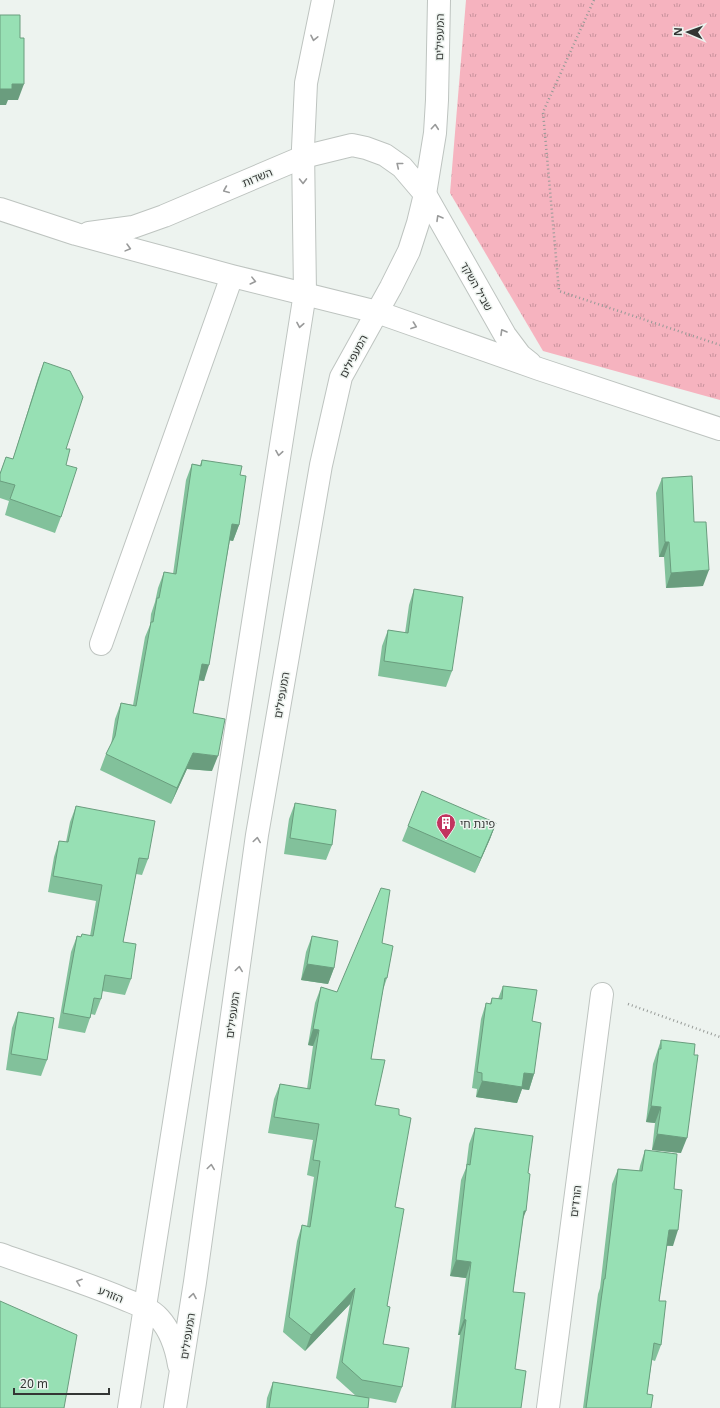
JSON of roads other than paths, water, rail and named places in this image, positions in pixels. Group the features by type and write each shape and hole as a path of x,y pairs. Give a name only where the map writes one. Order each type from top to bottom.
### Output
{"street":[{"path":"129,1408 305,293 303,157 306,83 323,0"},
{"name":"המעפילים","path":"175,1408 195,1282 257,836 321,465 340,377 377,312 409,250 425,194 434,133 437,100 439,0"},
{"name":"השדות","path":"76,234 133,227 164,216 303,157 352,145 386,155 402,167 425,194"},
{"name":"שביל השקד","path":"425,194 505,336 520,355 539,369"},
{"name":"השדות","path":"0,209 76,234 232,276 377,312"},
{"path":"101,644 232,276"},
{"name":"שביל השקד","path":"377,312 415,327 720,429"},
{"name":"הורדים","path":"548,1408 602,994"},
{"name":"הזורע","path":"0,1254 107,1292 144,1307 158,1317 173,1339 180,1376"}],"place":[{"name":"פינת חי","path":"446,840"}]}
